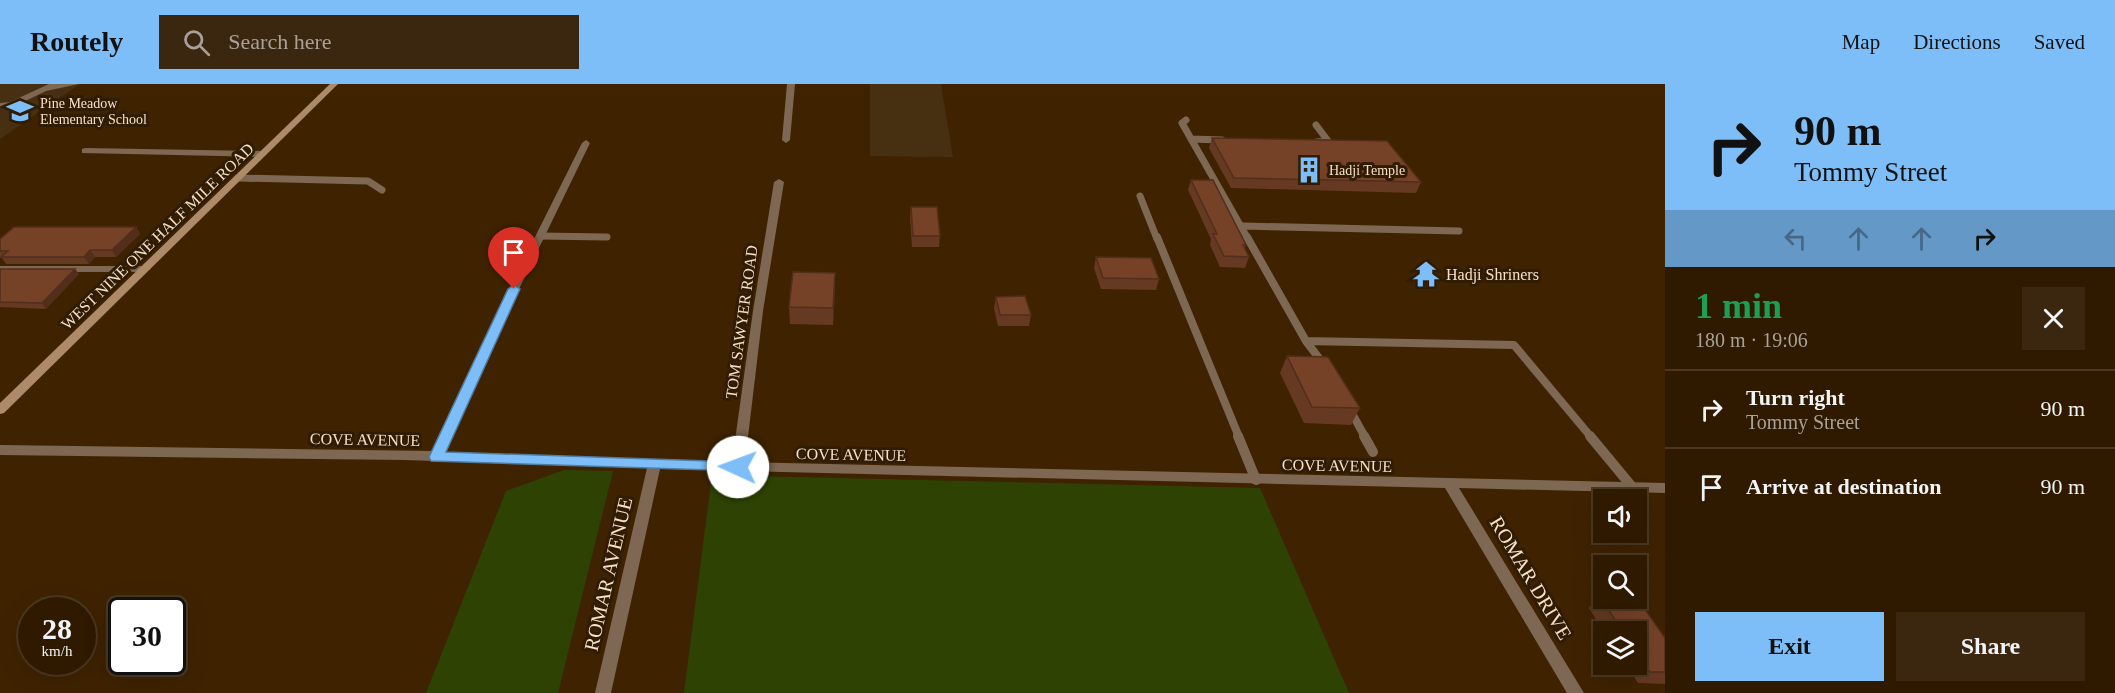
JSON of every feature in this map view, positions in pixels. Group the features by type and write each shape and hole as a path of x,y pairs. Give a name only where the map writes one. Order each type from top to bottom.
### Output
{"street":[{"path":"0,105 12,104 51,86 75,84"},
{"name":"WEST NINE ONE HALF MILE ROAD","path":"0,410 334,84"},
{"path":"786,140 791,84"},
{"path":"436,457 586,143"},
{"path":"85,151 263,154"},
{"name":"TOM SAWYER ROAD","path":"738,467 757,322 779,182"},
{"path":"0,269 145,269"},
{"name":"COVE AVENUE","path":"0,450 436,457 654,465 1665,488"},
{"name":"ROMAR AVENUE","path":"603,693 654,465"},
{"name":"ROMAR DRIVE","path":"1449,484 1576,693"}],"lane":[{"path":"1186,120 1182,123 1243,226 1306,341 1327,371"},
{"path":"1303,141 1328,141 1316,125"},
{"path":"1191,139 1236,140"},
{"path":"238,178 368,181 382,190"},
{"path":"1140,196 1256,480"},
{"path":"1243,226 1460,231"},
{"path":"540,236 608,237"},
{"path":"1306,341 1514,345 1633,488"},
{"path":"1344,401 1374,452"}],"shaded area":[{"name":"Pine Meadow Elementary School","path":"0,84 80,84 0,139"},
{"path":"870,84 941,84 953,157 870,156"}],"green space":[{"path":"564,470 613,471 558,693 426,693 506,491"},
{"path":"712,475 1260,488 1349,693 684,693"}],"building":[{"name":"Hadji Temple","path":"1212,138 1387,141 1421,182 1234,178"},
{"path":"1191,180 1213,180 1246,245 1243,245 1249,257 1224,256 1213,234 1217,234"},
{"path":"911,207 937,207 940,236 913,236"},
{"path":"14,227 136,227 112,250 90,250 84,257 1,257 8,251 0,251 0,239"},
{"path":"1096,257 1151,258 1159,279 1103,278"},
{"path":"0,269 75,269 42,303 0,302"},
{"path":"793,272 835,273 833,308 789,307"},
{"path":"1025,296 1031,315 1000,315 996,297"},
{"path":"1287,356 1328,357 1360,408 1312,407"},
{"path":"1608,609 1645,609 1665,638 1665,672 1650,672 1647,668 1647,621 1616,621"}],"place":[{"name":"Pine Meadow Elementary School","path":"20,111"},
{"name":"Hadji Temple","path":"1309,170"},
{"name":"Hadji Shriners","path":"1426,274"}],"route":[{"path":"514,289 436,457 738,467"}]}
